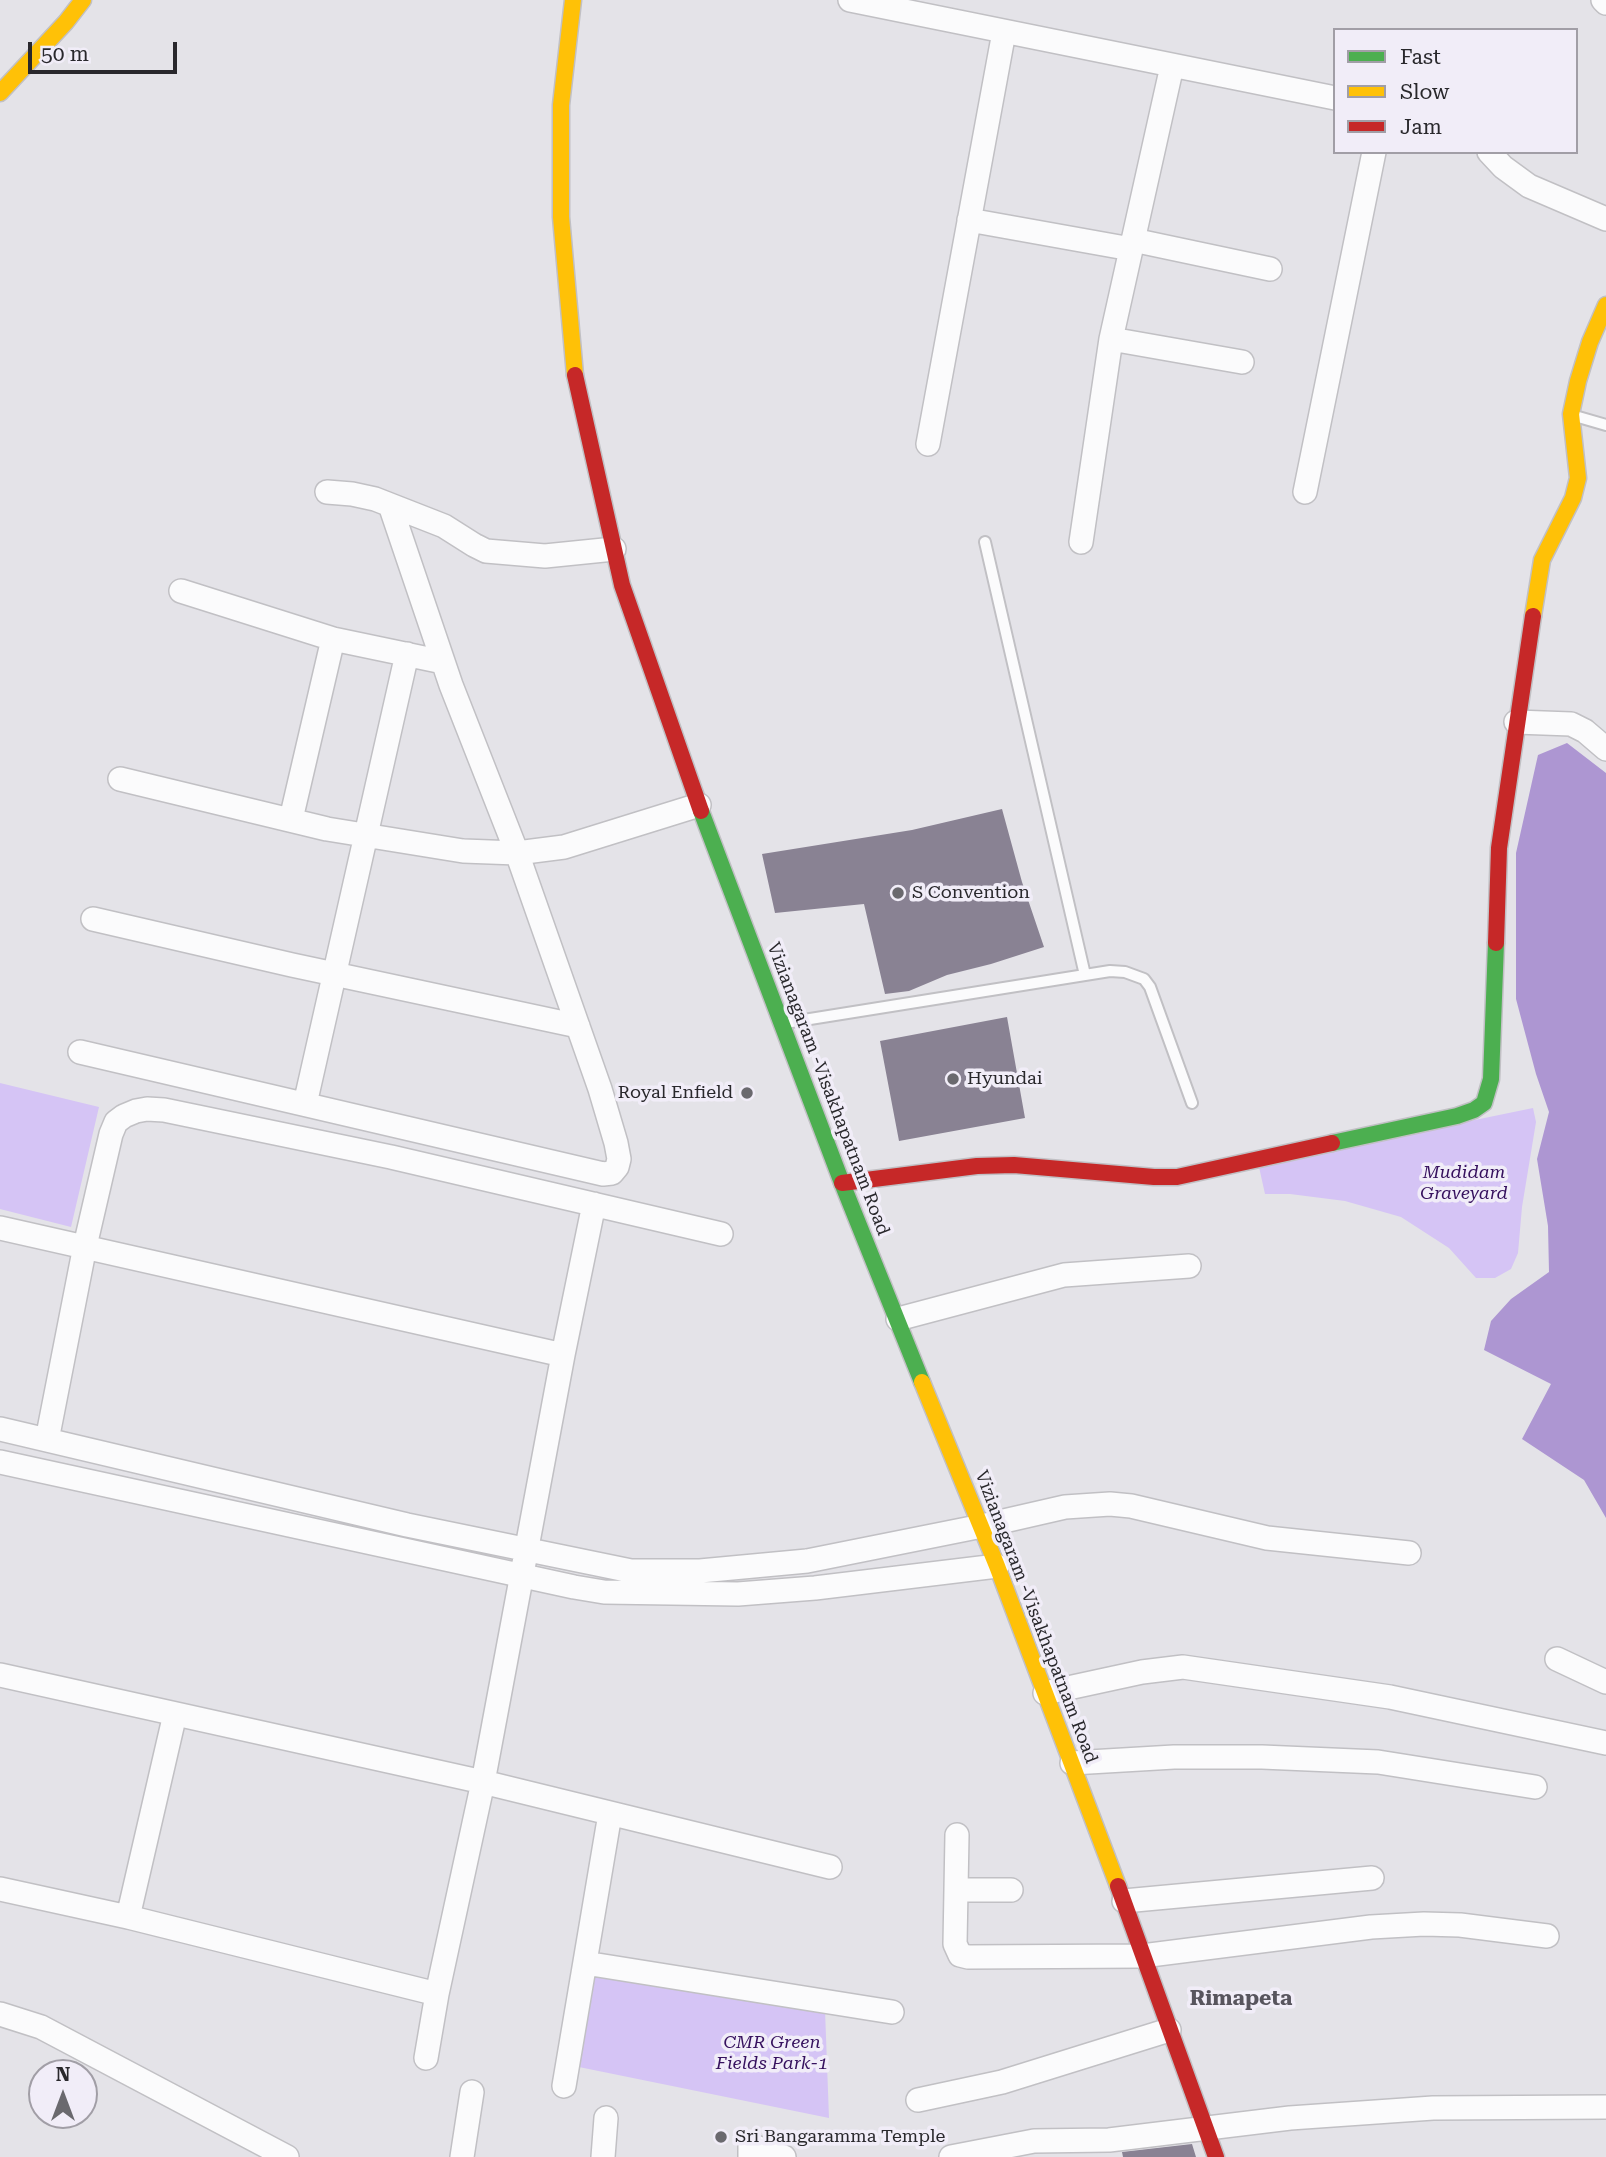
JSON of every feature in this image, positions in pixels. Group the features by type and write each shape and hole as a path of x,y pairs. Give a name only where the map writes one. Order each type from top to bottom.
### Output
{"main road":[{"path":"0,93 83,0"},
{"name":"Vizianagaram -Visakhapatnam Road","path":"573,0 562,104 561,217 575,374 622,585 699,804 842,1183 982,1526 1124,1901 1216,2157"},
{"path":"842,1183 977,1166 1014,1165 1177,1177 1457,1116 1484,1103 1491,1079 1499,848 1516,722 1542,560 1573,498 1578,478 1571,414 1590,342 1606,305"}],"street":[{"path":"850,0 1333,98"},
{"path":"928,444 1004,32"},
{"path":"1081,541 1111,339 1172,66"},
{"path":"1305,492 1374,154"},
{"path":"1491,154 1503,167 1529,186 1606,219"},
{"path":"969,220 1132,244 1270,269"},
{"path":"1111,339 1242,362"},
{"path":"327,492 375,499 444,526 486,551 545,556 614,549"},
{"path":"80,1052 603,1174 612,1173 617,1167 619,1159 616,1143 578,1026 517,853 443,662 390,505"},
{"path":"181,591 333,639 443,662"},
{"path":"291,819 333,639"},
{"path":"305,1104 407,654"},
{"path":"1516,722 1571,724 1586,731 1606,749"},
{"path":"120,779 327,829 463,851 517,853 564,847 699,804"},
{"path":"93,919 578,1026"},
{"path":"47,1440 85,1247 111,1134 116,1122 124,1116 147,1108 391,1157 721,1234"},
{"path":"426,2058 437,1994 483,1782 594,1204"},
{"path":"0,1228 563,1355"},
{"path":"898,1319 1064,1275 1189,1266"},
{"path":"0,1429 407,1525 631,1571 700,1571 807,1561 1065,1507 1110,1504 1131,1506 1267,1538 1409,1553"},
{"path":"0,1462 604,1592 738,1594 815,1588 997,1566"},
{"path":"1557,1659 1606,1682"},
{"path":"1045,1693 1142,1672 1183,1667 1390,1697 1606,1744"},
{"path":"0,1675 483,1782 830,1867"},
{"path":"128,1917 176,1714"},
{"path":"1072,1763 1174,1757 1262,1757 1378,1762 1535,1787"},
{"path":"564,2086 610,1814"},
{"path":"957,1835 956,1944 960,1955 968,1957 1142,1956 1371,1927 1424,1924 1460,1925 1547,1936"},
{"path":"1124,1901 1372,1878"},
{"path":"0,1889 128,1917 437,1994"},
{"path":"956,1890 1011,1890"},
{"path":"586,1963 892,2012"},
{"path":"0,2014 41,2027 287,2157"},
{"path":"918,2100 1002,2082 1169,2030"},
{"path":"462,2157 472,2092"},
{"path":"951,2157 1034,2141 1109,2140 1290,2118 1433,2109 1606,2107"},
{"path":"603,2157 606,2118"},
{"path":"750,2157 750,2146 784,2157"}],"lane":[{"path":"1571,414 1606,425"},
{"path":"985,542 1085,975"},
{"path":"782,1023 1110,971 1125,972 1144,979 1150,987 1192,1103"}],"green space":[{"path":"0,1083 99,1107 71,1227 0,1209"},
{"name":"Mudidam Graveyard","path":"1533,1108 1536,1122 1522,1207 1518,1253 1511,1269 1495,1278 1476,1278 1449,1248 1401,1217 1345,1201 1290,1194 1265,1194 1259,1167"},
{"name":"CMR Green Fields Park-1","path":"591,1968 825,2010 829,2118 574,2066"}],"shaded area":[{"path":"1567,743 1606,773 1606,1518 1584,1480 1522,1439 1551,1384 1484,1350 1491,1321 1511,1299 1549,1272 1548,1226 1537,1159 1549,1112 1516,999 1516,853 1538,755"}],"building":[{"name":"S Convention","path":"1002,809 1022,882 1044,947 947,975 909,991 885,994 864,904 775,913 762,854 912,830"},
{"name":"Hyundai","path":"1007,1017 1025,1118 899,1141 880,1041"},
{"path":"1192,2144 1196,2157 1123,2157 1122,2152"}],"traffic: fast":[{"path":"701,811 842,1183 922,1382"},
{"path":"1332,1143 1457,1116 1484,1103 1491,1079 1496,943"}],"traffic: slow":[{"path":"0,93 83,0"},
{"path":"573,0 561,105 561,217 575,375"},
{"path":"1533,616 1542,560 1573,498 1578,478 1571,414 1590,342 1606,305"},
{"path":"922,1382 997,1566 1118,1886"}],"traffic: jam":[{"path":"575,375 622,585 701,811"},
{"path":"1496,943 1499,848 1533,616"},
{"path":"842,1183 977,1166 1014,1165 1177,1177 1332,1143"},
{"path":"1118,1886 1216,2157"}],"place":[{"name":"S Convention","path":"898,893"},
{"name":"Hyundai","path":"953,1079"},
{"name":"Royal Enfield","path":"747,1093"},
{"name":"Sri Bangaramma Temple","path":"721,2137"}],"district":[{"name":"Rimapeta","path":"1241,1999"}]}
